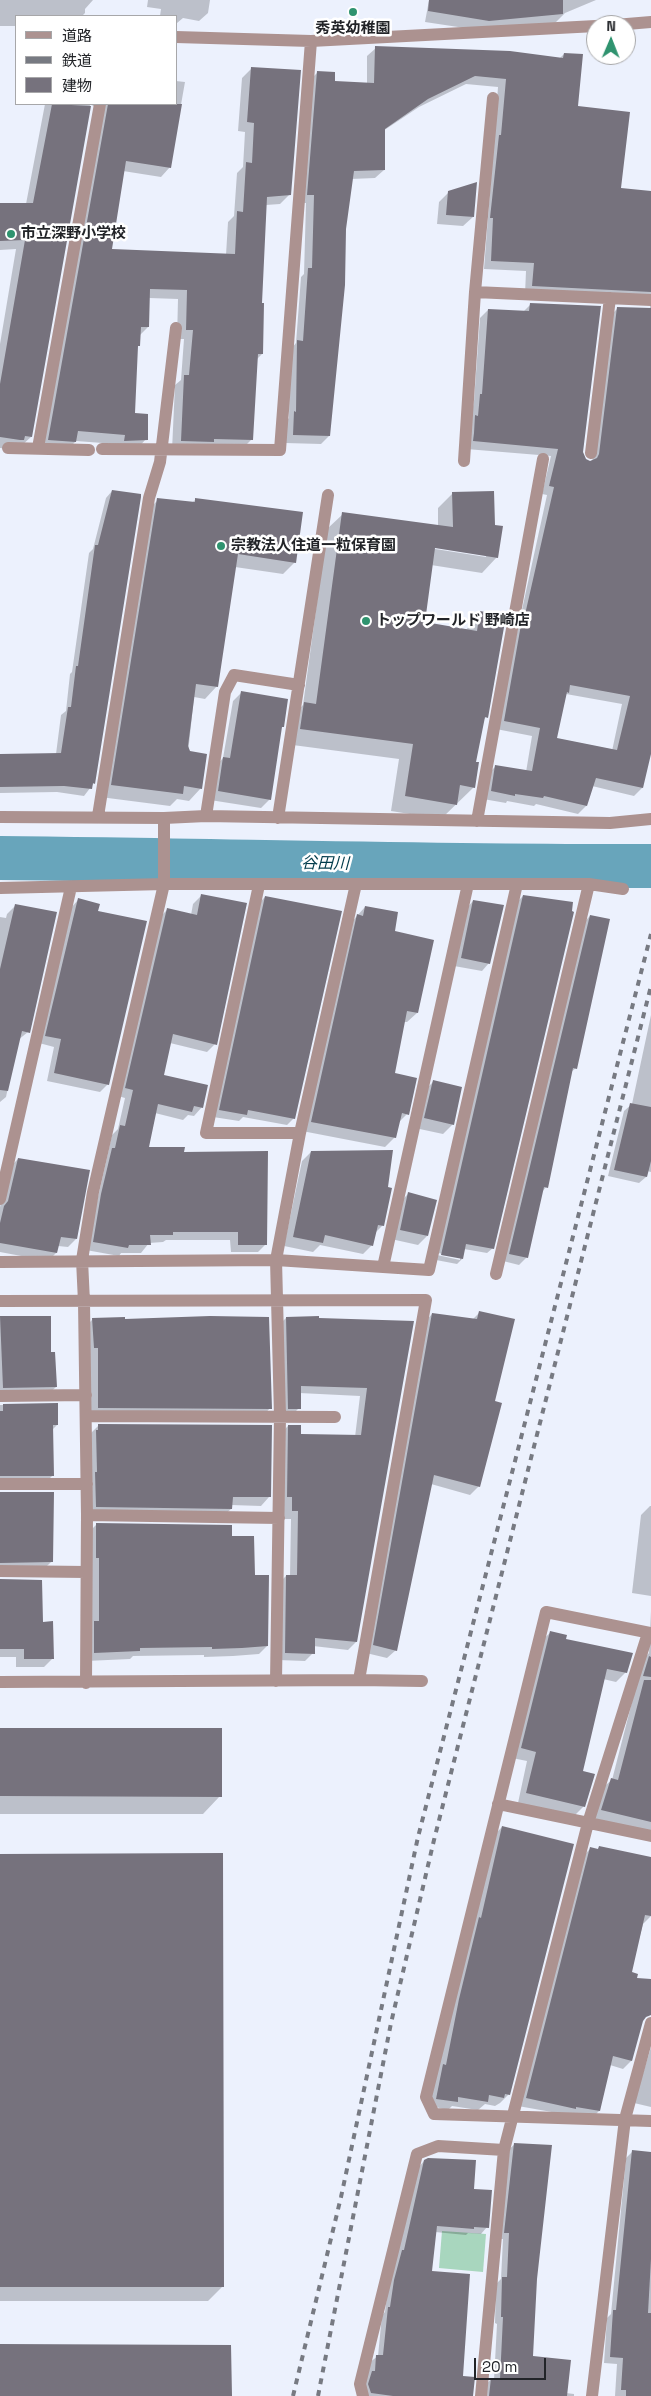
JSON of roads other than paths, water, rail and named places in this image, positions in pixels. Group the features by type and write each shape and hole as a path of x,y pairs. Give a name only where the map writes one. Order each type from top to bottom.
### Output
{"street":[{"path":"636,23 651,22"},
{"path":"178,37 311,41 586,27"},
{"path":"102,449 280,450 311,41"},
{"path":"464,461 475,292 493,98"},
{"path":"38,448 100,105"},
{"path":"475,292 651,300"},
{"path":"591,453 610,298"},
{"path":"98,816 150,498 158,471 176,328"},
{"path":"8,448 89,450"},
{"path":"477,821 543,459"},
{"path":"278,818 328,495"},
{"path":"206,816 225,692 234,675 299,685"},
{"path":"0,817 98,816 164,818 206,816 610,823 651,819"},
{"path":"86,1683 87,1484 82,1260 97,1175 164,884 164,818"},
{"path":"0,888 164,884 589,884 623,889"},
{"path":"276,1681 280,1416 276,1260 300,1134 356,884"},
{"path":"383,1267 468,884"},
{"path":"0,1262 276,1260 429,1270 516,884"},
{"path":"496,1274 589,884"},
{"path":"259,885 206,1133 300,1134"},
{"path":"0,1199 71,887"},
{"path":"0,1301 276,1302 426,1300 359,1680"},
{"path":"0,1396 86,1395"},
{"path":"86,1416 335,1417"},
{"path":"0,1484 87,1484"},
{"path":"87,1515 279,1518"},
{"path":"0,1571 86,1572"},
{"path":"481,2396 504,2150 514,2115 588,1823 650,1633 546,1612 426,2098 434,2114 514,2115 651,2121"},
{"path":"0,1682 422,1681"},
{"path":"498,1804 651,1836"},
{"path":"592,2396 625,2119 651,2023"},
{"path":"363,2396 360,2384 417,2154 438,2146 504,2150"}],"waterway":[{"name":"谷田川","path":"0,858 651,866"}],"railway":[{"path":"293,2396 341,2197 418,1837 651,934"},
{"path":"318,2396 391,2023 434,1840 651,986"}],"place":[{"name":"秀英幼稚園","path":"353,12"},
{"name":"市立深野小学校","path":"11,234"},
{"name":"宗教法人住道一粒保育園","path":"221,546"},
{"name":"トップワールド 野崎店","path":"366,621"}]}
